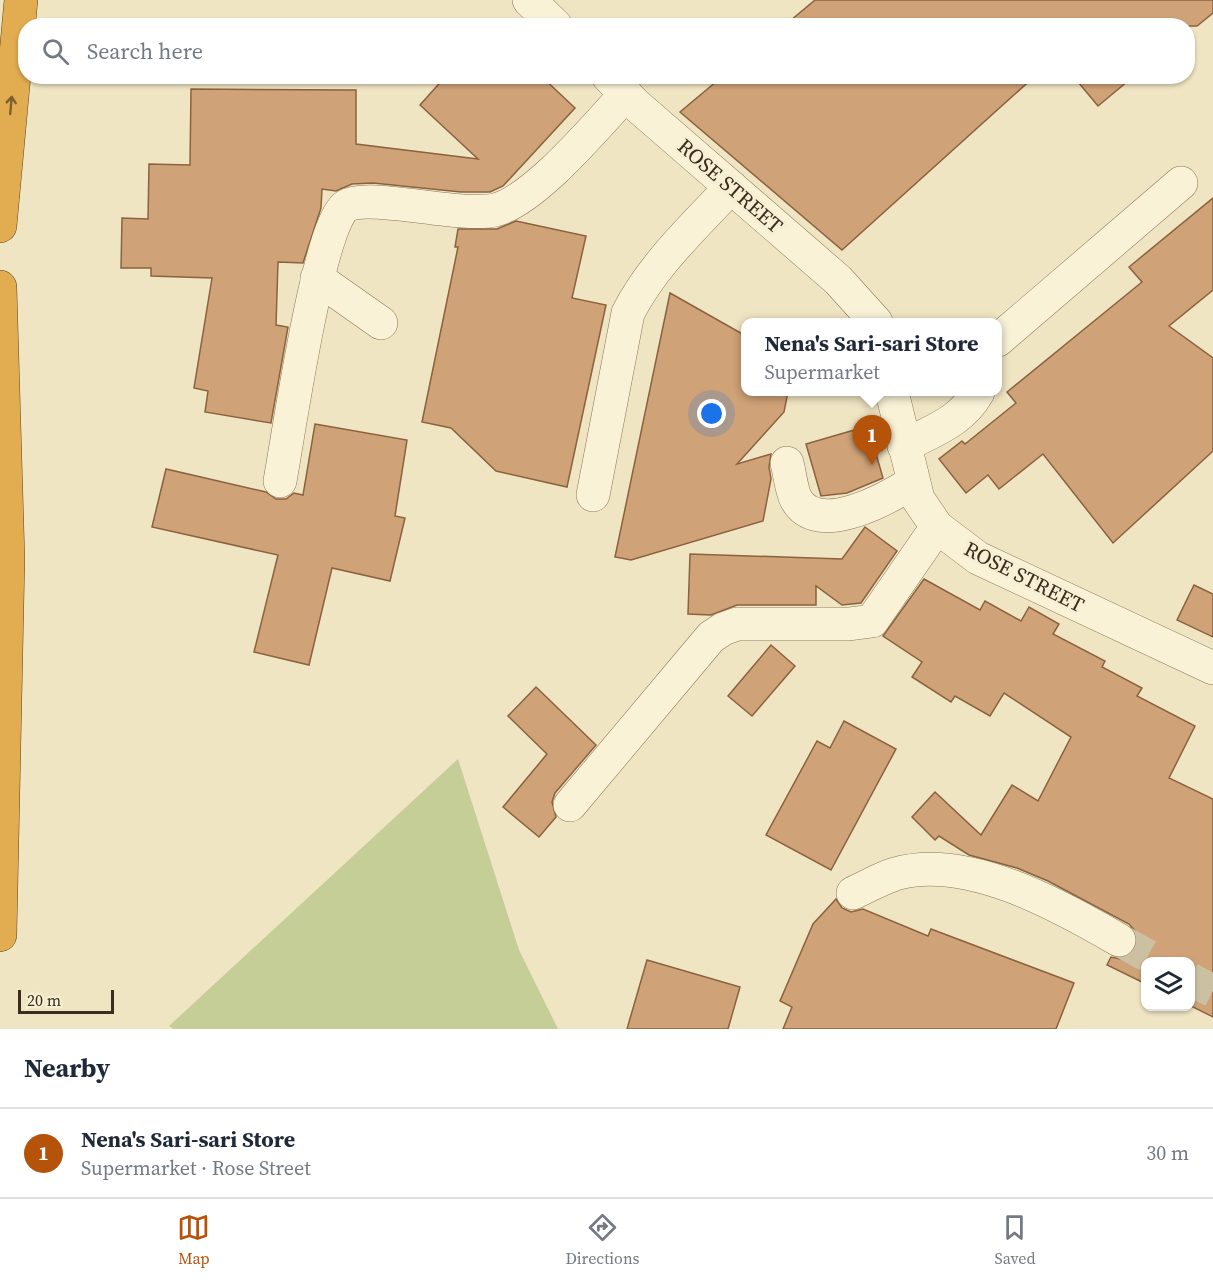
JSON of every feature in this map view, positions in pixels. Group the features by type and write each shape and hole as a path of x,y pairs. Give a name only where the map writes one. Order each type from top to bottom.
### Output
{"highway":[{"path":"19,18 21,0"},
{"path":"0,226 18,32"},
{"path":"0,288 8,559 0,935"}],"street":[{"path":"530,0 548,18"},
{"path":"280,481 317,278 333,221 346,206 364,201 470,213 495,209 513,202 560,162 617,85"},
{"name":"ROSE STREET","path":"617,85 837,280 872,318"},
{"path":"1002,337 1181,183"},
{"path":"593,495 628,313 640,288 665,256 731,187"},
{"path":"317,278 381,323"},
{"name":"ROSE STREET","path":"893,396 918,499 937,527 978,558 1213,668"},
{"path":"904,446 969,409 976,396"},
{"path":"787,463 796,500 811,515 830,518 892,495 913,482"},
{"path":"570,805 711,637 737,624 849,624 872,621 937,527"},
{"path":"853,893 896,874 927,870 968,873 1014,886 1119,940"}],"green space":[{"path":"458,759 519,950 558,1029 173,1029 169,1026"}],"building":[{"path":"815,0 1213,0 1213,13 1197,26 1195,26 1195,18 794,18"},
{"path":"439,84 550,84 575,108 503,186 490,192 461,192 373,183 352,184 336,191 322,189 321,208 303,263 278,262 276,325 288,327 271,423 205,412 208,391 194,388 212,278 151,276 151,268 121,268 122,218 148,219 149,164 190,165 191,89 356,90 356,144 478,159 420,105"},
{"path":"713,84 1026,84 842,250 680,112"},
{"path":"1080,84 1124,84 1098,106"},
{"path":"1213,198 1213,290 1169,326 1213,358 1213,451 1113,543 1043,454 999,489 988,475 966,493 939,459 962,441 965,444 1016,403 1007,392 1142,282 1129,267"},
{"path":"516,221 586,236 572,298 606,305 567,487 496,471 451,428 422,422 458,247 455,247 458,229 497,229"},
{"path":"670,293 741,333 741,396 787,396 784,412 737,464 771,454 769,467 771,479 763,521 631,560 615,557"},
{"path":"315,424 407,440 395,516 405,518 390,581 332,568 309,665 254,652 278,555 152,527 166,469 266,492 276,499 286,499 294,493 303,495"},
{"path":"868,426 883,478 847,493 821,496 806,444"},
{"path":"865,527 897,551 861,603 842,605 816,586 816,605 737,605 711,615 688,614 690,554 842,559"},
{"path":"924,579 980,610 985,601 1021,621 1029,607 1059,624 1053,634 1105,661 1102,667 1142,688 1137,696 1195,726 1169,778 1213,799 1213,1017 1195,1008 1195,957 1141,957 1141,982 1107,965 1111,957 1120,959 1128,956 1135,949 1138,939 1129,924 1048,881 1017,868 969,855 939,836 935,840 912,817 935,792 981,835 1012,785 1038,801 1071,737 1004,693 990,716 955,696 951,702 912,677 922,662 883,636"},
{"path":"1194,585 1213,594 1213,637 1177,620"},
{"path":"771,645 795,666 752,716 728,696"},
{"path":"536,687 596,745 555,793 552,802 556,817 539,837 503,807 547,754 508,716"},
{"path":"844,721 896,749 831,870 766,835 817,741 830,748"},
{"path":"836,899 842,908 851,912 863,909 928,936 931,929 1074,983 1056,1029 783,1029 792,1007 780,1001 813,924"},
{"path":"647,960 740,987 728,1029 627,1029"}],"tunnel":[{"path":"1119,940 1150,957"},
{"path":"1195,982 1213,991"}],"place":[{"name":"Nena's Sari-sari Store","path":"872,465"}]}
